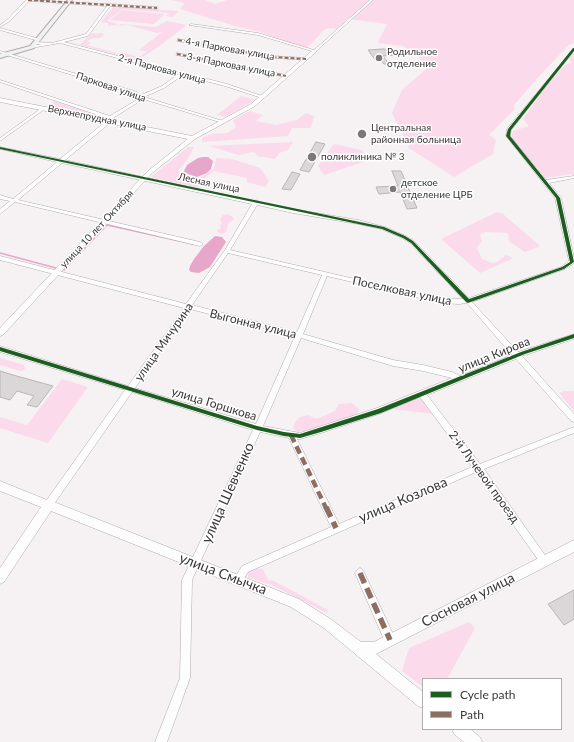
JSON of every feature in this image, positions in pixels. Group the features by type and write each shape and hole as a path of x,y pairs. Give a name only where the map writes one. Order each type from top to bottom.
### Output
{"main road":[{"path":"0,56 32,47 69,1"}],"street":[{"path":"0,27 9,20 28,0 69,1 157,8"},
{"path":"315,51 372,0"},
{"path":"32,47 52,44 87,35 107,9 108,4"},
{"name":"4-я Парковая улица","path":"191,25 246,34 258,34 299,48 315,51"},
{"path":"0,27 37,41 52,44"},
{"name":"4-я Парковая улица","path":"178,40 274,57 306,58"},
{"name":"2-я Парковая улица","path":"61,42 262,97"},
{"path":"573,262 558,198 508,136 509,130 574,49"},
{"name":"улица 10 лет Октября","path":"0,333 143,178 193,138 252,105 315,51"},
{"name":"Парковая улица","path":"0,52 221,122"},
{"name":"3-я Парковая улица","path":"177,54 286,76"},
{"path":"0,212 108,120 182,74"},
{"path":"0,81 108,120"},
{"name":"Верхнепрудная улица","path":"0,100 108,120 193,138"},
{"path":"0,140 44,108"},
{"name":"Лесная улица","path":"0,148 383,228 404,236 412,242 468,301 574,419"},
{"path":"546,182 574,177"},
{"path":"0,197 200,244"},
{"name":"улица Мичурина","path":"0,578 49,504 227,251 256,202"},
{"name":"Поселковая улица","path":"227,251 441,301 459,302 468,301 563,268 573,262"},
{"name":"Выгонная улица","path":"0,258 188,308 299,335 393,363 424,368 452,375 460,379"},
{"name":"улица Шевченко","path":"161,742 185,678 187,580 281,378 325,274"},
{"name":"улица Кирова","path":"422,394 517,355 574,336"},
{"name":"улица Горшкова","path":"0,349 257,428 300,436 422,394"},
{"name":"2-й Лучевой проезд","path":"422,394 478,468 544,561"},
{"name":"улица Козлова","path":"239,580 245,569 336,528 478,468 574,430"},
{"path":"291,435 336,528"},
{"name":"улица Смычка","path":"0,486 49,504 295,603 314,614 422,700"},
{"name":"Сосновая улица","path":"360,650 375,648 574,546"},
{"path":"360,573 390,640"},
{"path":"460,730 475,742"}],"shaded area":[{"path":"171,0 205,0 215,4 227,0 574,0 574,43 569,45 543,72 513,106 515,109 489,135 496,140 493,154 454,177 409,148 392,113 402,90 426,69 419,56 403,46 378,43 387,24 347,19 337,29 328,28 324,30 306,49 278,40 264,33 235,26 180,9 185,3"},
{"path":"114,6 179,11 172,17 166,16 170,13 122,9 107,21 118,24 108,26 108,23 101,22"},
{"path":"122,10 165,14 154,24 110,20"},
{"path":"167,21 187,25 138,60 117,54 122,52 138,57 147,52 139,50 162,32 157,33 127,25 118,26 121,24 156,27"},
{"path":"92,33 102,33 104,35 87,41 91,43 87,45 117,53 115,54 80,45"},
{"path":"574,53 574,176 571,174 546,178 511,139 513,131 529,126 523,119 545,88 565,65 571,63 569,57"},
{"path":"241,96 255,100 225,117 217,115"},
{"path":"54,101 107,118 105,119 46,107"},
{"path":"250,111 263,115 256,121 276,125 297,120 306,113 314,116 311,128 292,128 288,136 202,142 202,138 211,134 227,133 236,127 233,120"},
{"path":"293,142 288,150 279,153 275,159 258,156 254,152 239,155 209,146"},
{"path":"334,144 362,150 369,160 324,175 318,166"},
{"path":"188,147 194,147 189,157 178,171 195,179 200,178 214,169 216,158 232,159 260,168 269,181 265,187 247,182 247,178 214,171 202,180 198,188 151,177"},
{"path":"208,157 213,161 211,169 207,173 197,177 185,173 184,171 187,165 198,158"},
{"path":"497,212 503,214 539,245 539,247 525,252 510,242 508,239 509,235 507,233 485,232 480,235 482,241 477,248 482,259 492,263 497,262 506,255 512,259 480,273 441,239"},
{"path":"228,214 234,218 228,223 227,231 223,234 218,233 217,230 221,228 220,226 222,222 220,220 223,215"},
{"path":"215,236 222,237 226,242 210,267 199,273 191,272 189,270 194,259 204,246"},
{"path":"0,358 24,365 25,369 22,371 0,365"},
{"path":"62,379 88,387 48,443 0,428 0,417 27,425"},
{"path":"563,391 574,391 574,411 560,393"},
{"path":"416,398 423,399 435,414 393,409"},
{"path":"352,403 359,409 357,415 336,422 327,423 311,430 297,432 293,428 296,421 300,417 308,415 314,418 319,418 335,411 339,404"},
{"path":"254,568 263,569 268,580 274,581 328,610 327,613 274,586 248,577 247,572"},
{"path":"469,622 475,628 448,678 422,678 422,686 402,671 409,648"}],"building":[{"name":"Родильное отделение","path":"368,50 393,50 397,55 383,56 389,64 376,61"},
{"name":"поликлиника № 3","path":"316,142 325,144 309,172 300,170"},
{"name":"детское отделение ЦРБ","path":"392,171 401,171 417,208 407,209 400,192 379,194 376,187 398,186"},
{"path":"292,172 300,174 291,190 282,189"},
{"path":"0,371 53,386 37,407 27,405 34,396 17,391 10,400 0,397"},
{"path":"574,590 574,619 564,625 548,604"}],"waterway":[{"path":"64,270 107,225 193,244"},
{"path":"0,253 56,268"}],"marked path":[{"path":"28,0 157,8"},
{"path":"178,40 274,57 306,59"},
{"path":"177,54 286,76"},
{"path":"291,435 336,528"},
{"path":"360,573 390,640"}],"cycle path":[{"path":"0,148 383,228 412,242 468,301 563,268 572,262 558,198 508,136 509,130 574,49"},
{"path":"0,349 257,428 300,436 379,411 523,353 574,336"}],"place":[{"name":"Родильное отделение","path":"379,58"},
{"name":"Центральная районная больница","path":"362,134"},
{"name":"поликлиника № 3","path":"312,157"},
{"name":"детское отделение ЦРБ","path":"393,189"}]}
